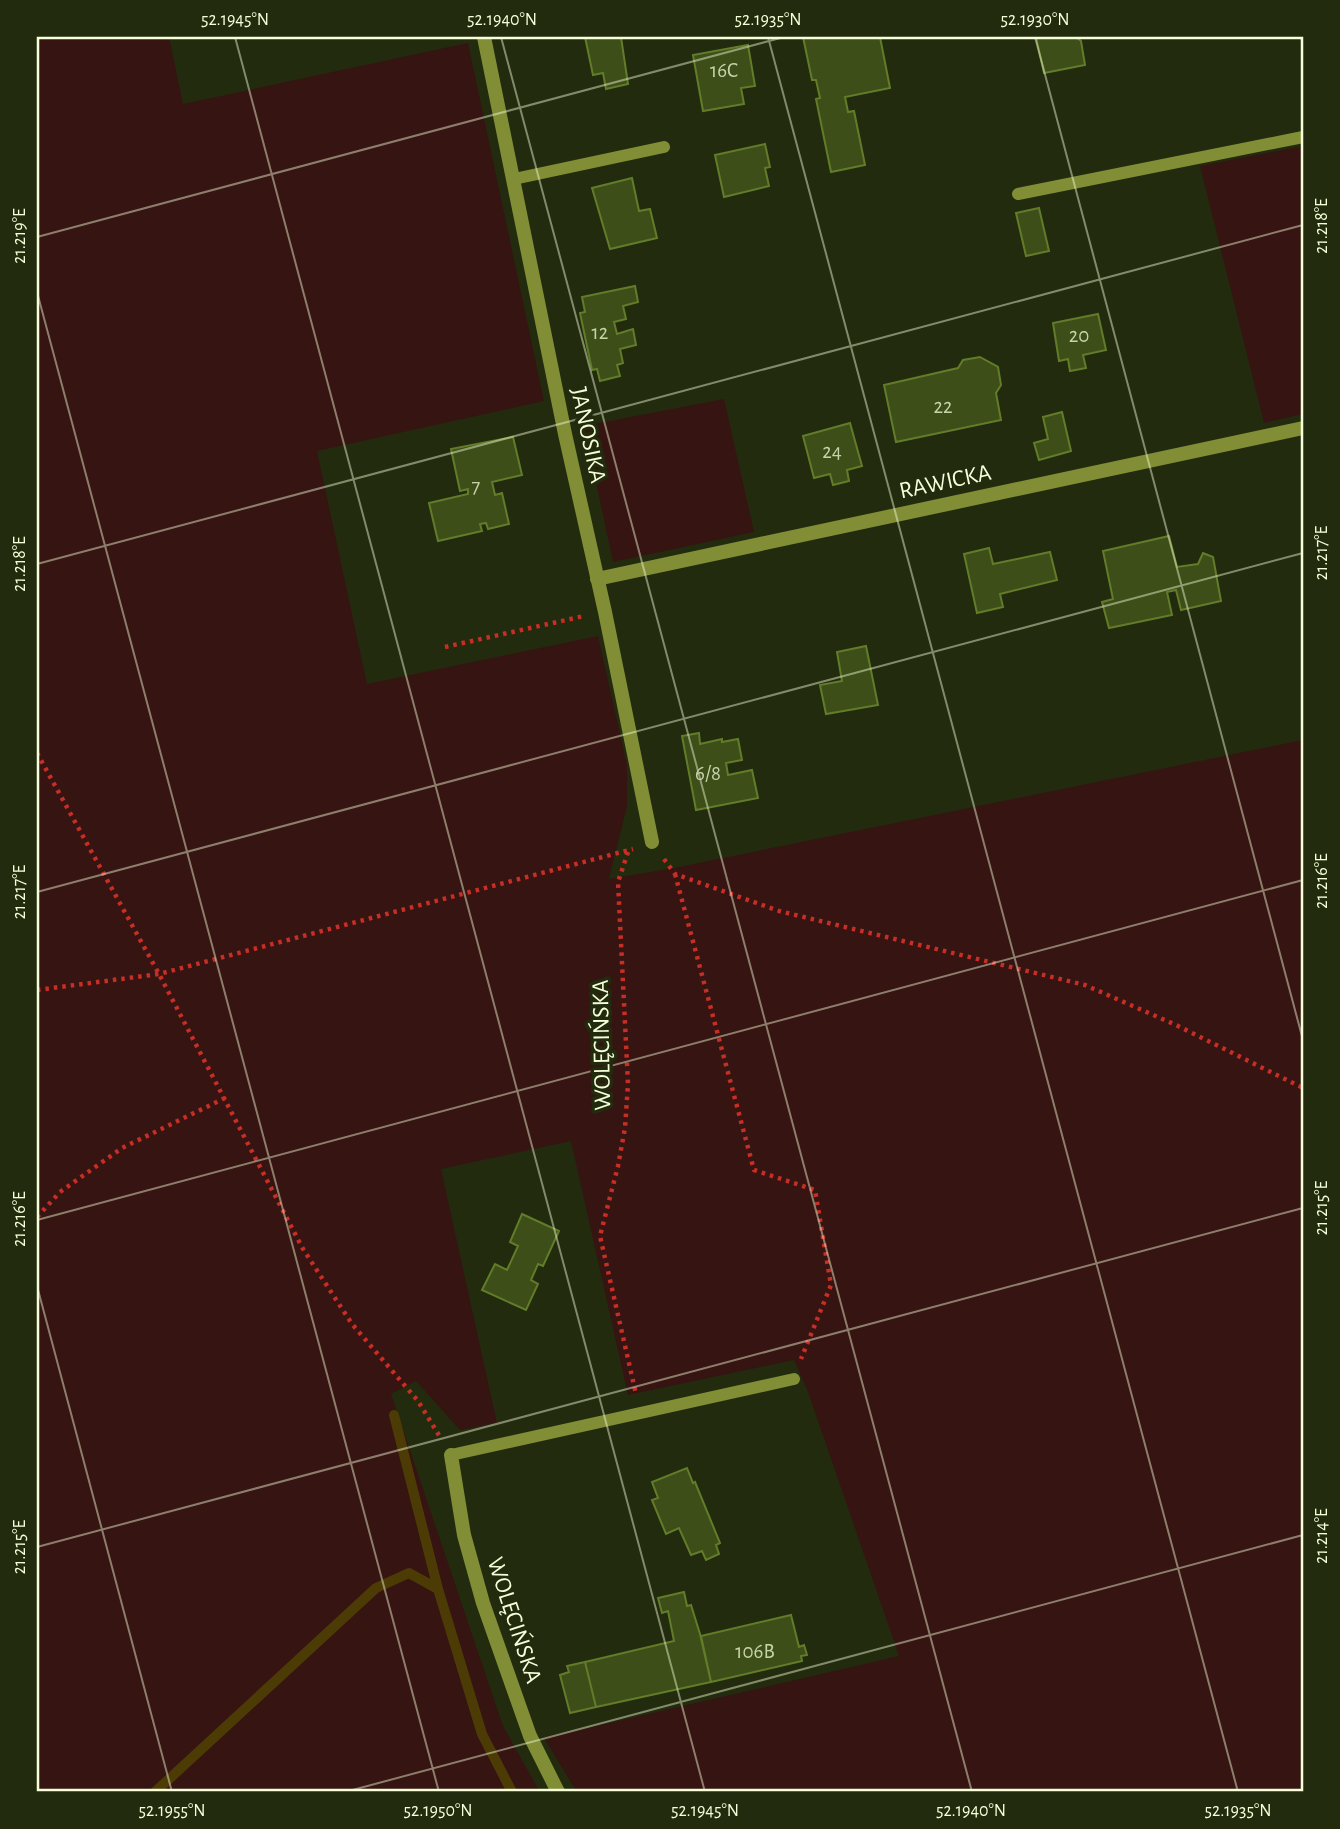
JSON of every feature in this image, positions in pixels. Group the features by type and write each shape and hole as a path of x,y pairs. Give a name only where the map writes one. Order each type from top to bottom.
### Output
{"street":[{"name":"JANOSIKA","path":"484,37 652,842"},
{"name":"RAWICKA","path":"597,579 1303,428"},
{"name":"WOLĘCIŃSKA","path":"451,1455 464,1535 483,1604 530,1736 558,1792"}],"lane":[{"path":"1018,194 1303,137"},
{"path":"514,179 664,146"},
{"path":"451,1455 793,1379"}],"path":[{"path":"445,647 605,612"},
{"path":"37,753 159,974 303,1249 352,1324 418,1401 451,1455"},
{"path":"37,990 159,974 628,851 652,842 675,874 754,1170 815,1191 831,1285 793,1379"},
{"name":"WOLĘCIŃSKA","path":"628,851 618,882 628,1084 626,1117 618,1166 600,1236 637,1395"},
{"path":"675,874 779,911 1085,985 1175,1024 1303,1088"},
{"path":"37,1217 60,1192 122,1148 225,1098"}],"shaded area":[{"path":"37,37 169,37 183,104 468,43 544,401 317,451 367,684 598,636 627,765 627,806 609,879 1303,740 1303,1792 577,1792 544,1738 899,1656 808,1392 794,1360 628,1395 571,1141 441,1169 497,1423 460,1430 416,1381 391,1394 503,1726 540,1792 37,1792"},
{"path":"1303,146 1303,414 1264,423 1200,166"},
{"path":"724,399 754,532 613,562 584,426"}],"building":[{"path":"585,37 621,37 628,84 606,89 603,73 593,75"},
{"path":"803,37 880,37 890,88 845,97 848,112 854,111 865,165 831,172 816,99 820,98 816,80 812,80"},
{"path":"1036,37 1076,37 1081,41 1085,65 1044,73"},
{"path":"748,45 755,86 741,88 744,104 703,111 693,55"},
{"path":"765,144 770,167 765,168 769,186 724,197 715,155"},
{"path":"632,178 639,211 650,209 657,238 610,249 592,188"},
{"path":"1039,208 1049,251 1026,256 1016,213"},
{"path":"635,286 638,302 623,306 626,319 614,322 617,334 633,329 636,345 620,349 623,363 617,365 620,376 600,381 597,369 592,370 580,313 585,312 582,297"},
{"path":"1098,314 1106,350 1083,355 1086,368 1070,371 1068,359 1059,361 1053,323"},
{"path":"980,357 998,367 1001,385 996,393 1001,420 896,442 884,385 958,368 963,360"},
{"path":"1062,412 1071,451 1039,460 1034,443 1048,439 1043,417"},
{"path":"850,423 862,466 847,470 849,481 833,485 830,474 814,478 803,436"},
{"path":"513,437 522,475 492,482 495,495 502,493 509,524 488,529 486,523 480,524 482,531 438,541 429,503 468,494 468,489 460,491 451,449"},
{"path":"1169,536 1177,567 1198,564 1203,553 1213,557 1221,601 1181,610 1176,590 1167,592 1172,615 1109,628 1102,602 1113,599 1103,551"},
{"path":"989,548 993,564 1050,552 1057,580 1000,594 1003,607 977,613 964,554"},
{"path":"866,646 878,705 826,714 820,685 842,681 837,652"},
{"path":"699,733 700,744 738,739 742,760 726,763 728,775 752,770 758,798 696,810 682,736"},
{"path":"522,1214 559,1231 543,1266 538,1264 531,1280 538,1284 526,1310 482,1290 495,1264 507,1270 518,1246 510,1242"},
{"path":"687,1468 720,1543 716,1545 719,1554 706,1560 702,1551 691,1555 679,1528 666,1534 652,1500 658,1498 652,1482"},
{"path":"684,1592 687,1606 691,1605 700,1634 711,1682 596,1707 585,1662 674,1641 668,1611 662,1613 658,1598"},
{"path":"791,1615 799,1647 804,1645 807,1655 801,1656 802,1661 711,1682 701,1636"},
{"path":"585,1662 596,1707 570,1713 560,1675 569,1672 567,1666"}],"waterway":[{"path":"394,1415 438,1589 482,1734 512,1792"},
{"path":"155,1792 376,1588 409,1573 438,1589"}]}
